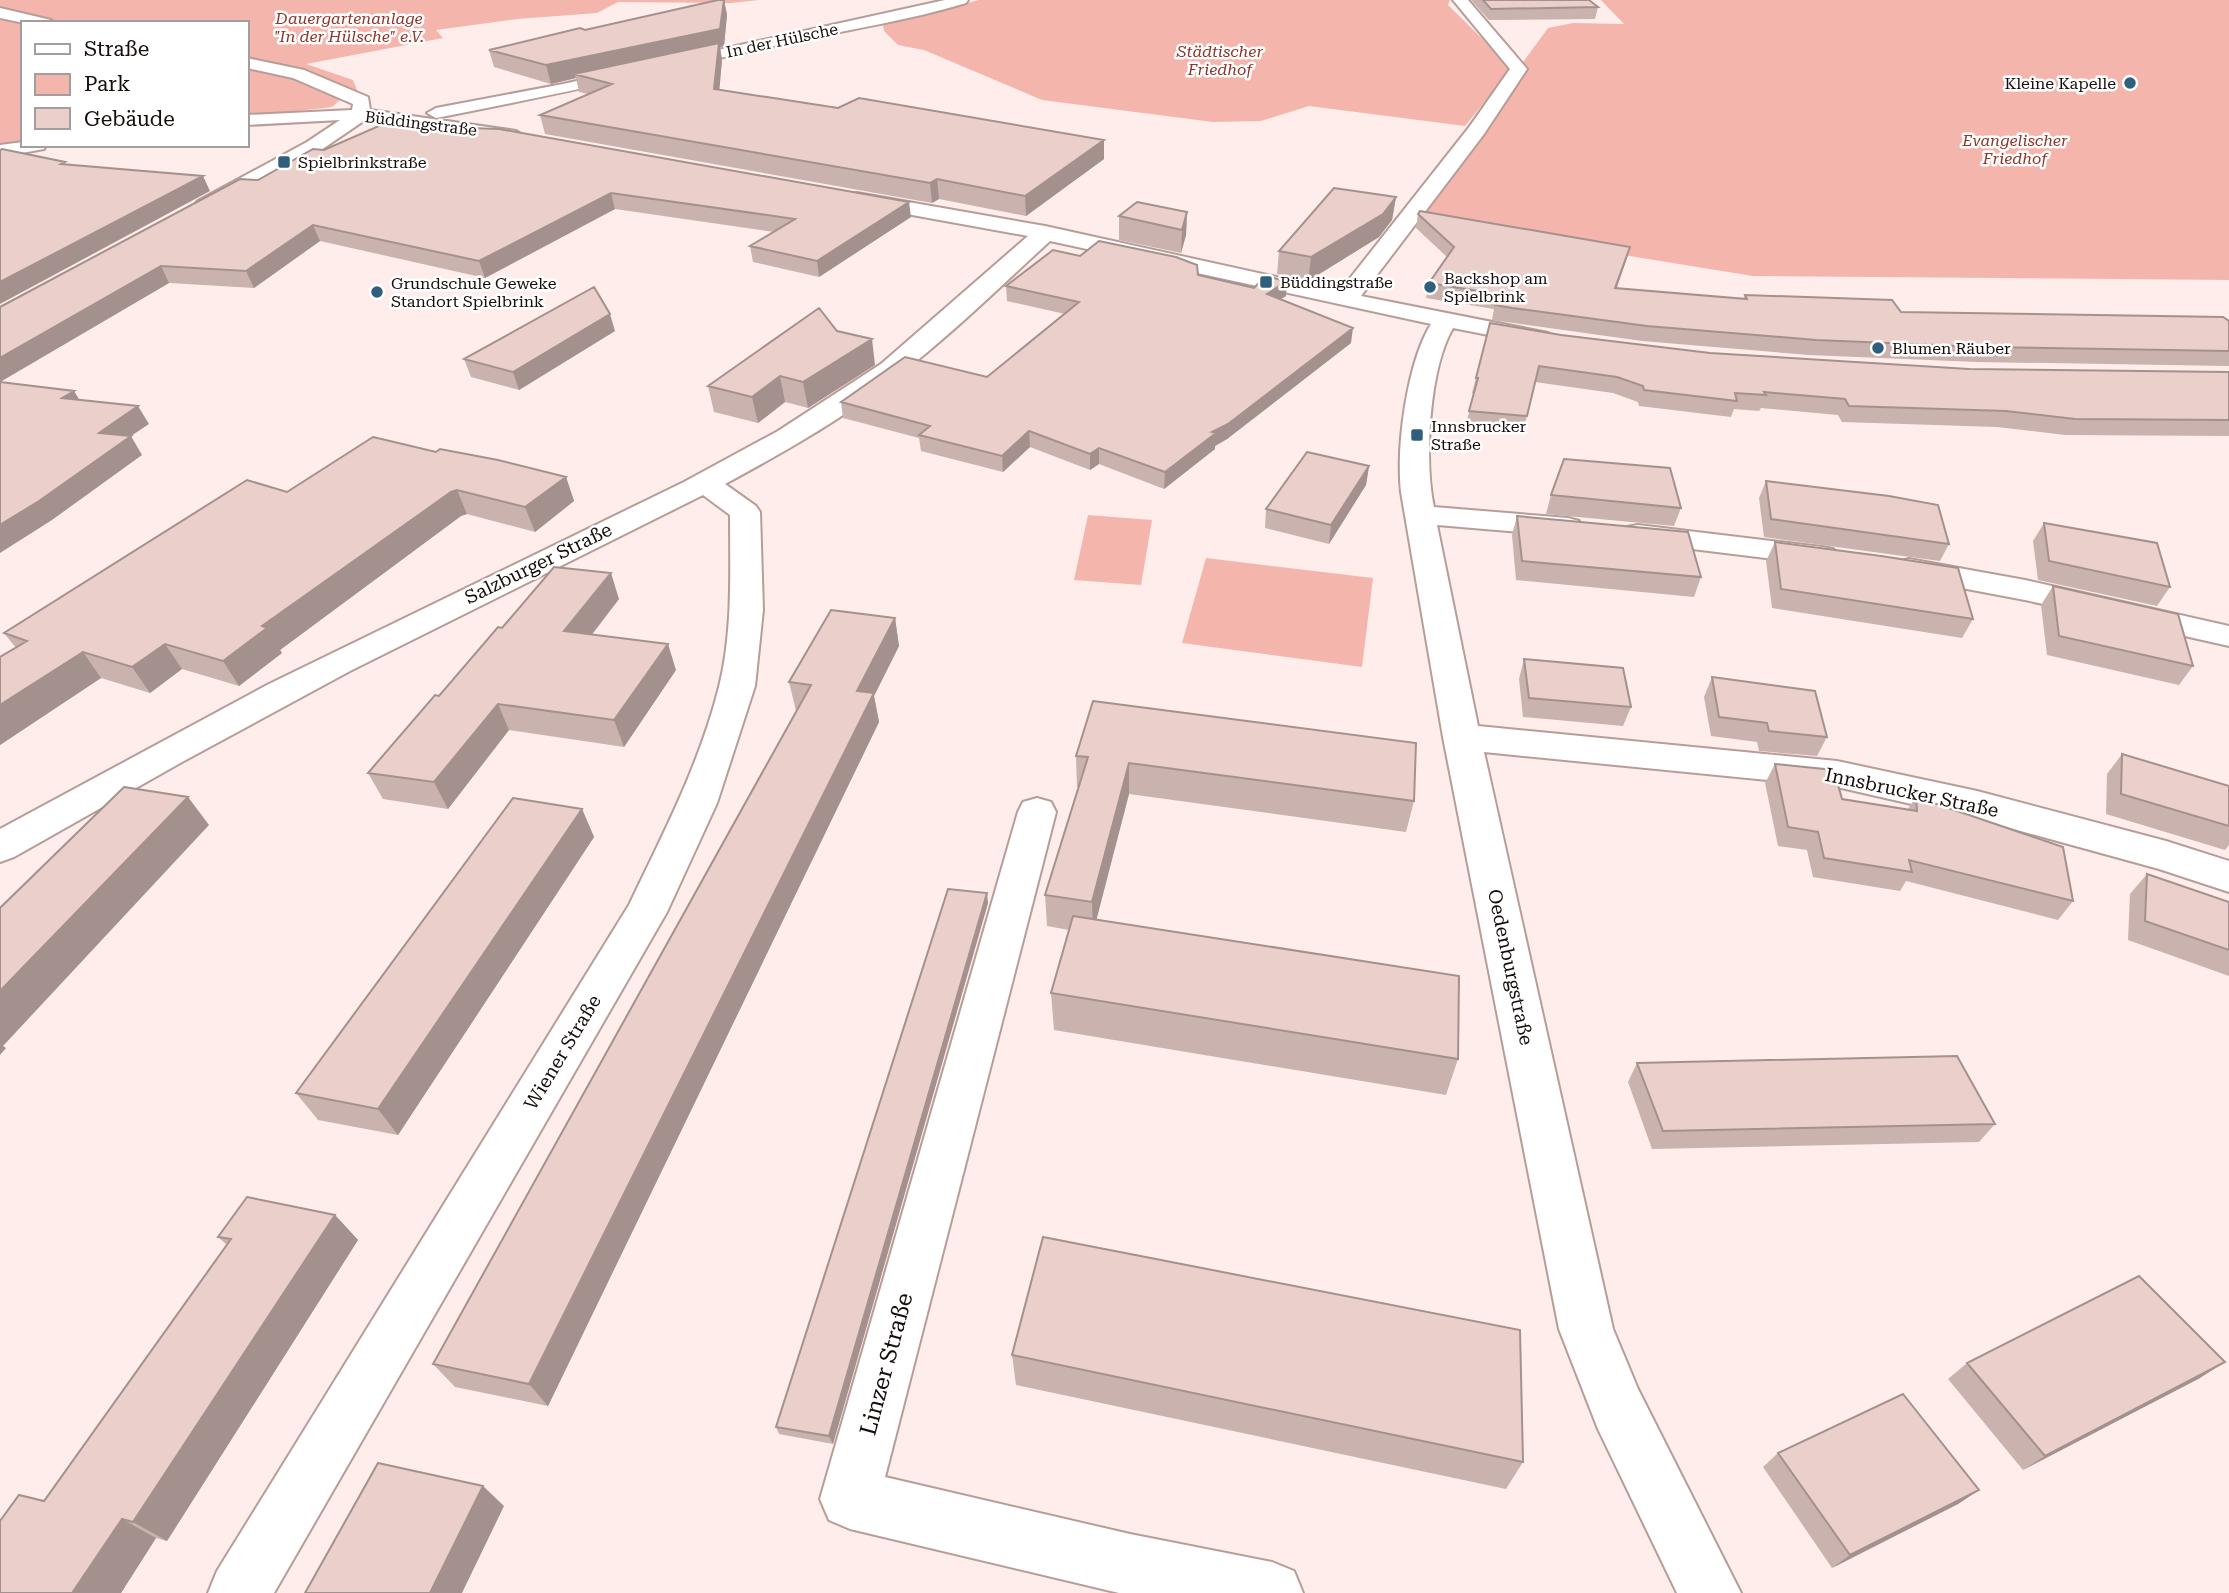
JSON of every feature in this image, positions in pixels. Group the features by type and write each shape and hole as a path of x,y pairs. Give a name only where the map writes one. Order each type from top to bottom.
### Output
{"street":[{"name":"In der Hülsche","path":"396,117 449,112 563,89 774,41 923,11 961,0"},
{"path":"1346,299 1476,130 1519,69 1460,0"},
{"path":"0,13 37,21"},
{"path":"186,216 314,146 361,115 362,102 323,83 248,63"},
{"name":"Büddingstraße","path":"248,120 320,115 396,117 541,141"},
{"path":"0,151 25,147"},
{"path":"837,195 1045,233 1445,321 1557,341"},
{"name":"Salzburger Straße","path":"0,847 189,739 322,670 706,484 834,409 901,362 1045,233"},
{"name":"Oedenburgstraße","path":"1445,321 1431,344 1420,395 1414,477 1461,737 1586,1329 1618,1409 1710,1593"},
{"name":"Wiener Straße","path":"239,1593 646,912 698,803 737,686 747,610 745,512 706,484"},
{"path":"1420,515 1606,530 1866,563 2025,590 2229,636"},
{"name":"Innsbrucker Straße","path":"1461,737 1837,774 1977,804 2166,856 2229,877"},
{"name":"Linzer Straße","path":"1037,812 849,1499 1130,1564 1272,1593"}],"green space":[{"name":"Dauergartenanlage \"In der Hülsche\" e.V.","path":"0,0 759,0 731,3 618,2 597,13 517,19 436,30 443,38 306,64 353,80 359,95 341,99 332,107 248,117 248,21 21,21 21,142 0,146"},
{"name":"Städtischer Friedhof","path":"979,0 1450,0 1448,5 1512,68 1465,126 1309,106 1261,121 1213,122 1042,100 924,50 898,45 884,31 883,25"},
{"name":"Evangelischer Friedhof","path":"1601,0 2229,0 2229,280 1753,276 1407,220 1548,28 1573,23 1624,24"},
{"path":"1088,515 1152,520 1141,585 1074,580"},
{"path":"1206,558 1373,578 1362,667 1182,643"}],"building":[{"path":"724,0 720,29 546,65 489,50 580,28 585,30"},
{"path":"1483,0 1589,0 1598,7 1491,9"},
{"path":"719,43 714,89 838,108 859,98 1104,140 1025,196 937,179 930,183 540,115 612,84 574,74"},
{"path":"381,125 499,129 909,202 817,261 750,246 795,219 611,193 479,261 313,225 246,271 161,266 0,358 0,307 240,179 258,180 313,149 324,150"},
{"path":"2,149 65,162 61,164 203,176 0,282"},
{"path":"1334,188 1396,197 1383,214 1311,257 1279,251"},
{"path":"1137,202 1187,212 1182,230 1119,216"},
{"path":"1420,211 1630,247 1615,288 1747,299 1745,295 1892,300 1901,312 2223,317 2229,321 2229,351 1985,347 1816,340 1647,326 1512,308 1495,305 1498,294 1429,283 1454,247 1418,214"},
{"path":"1099,241 1176,257 1197,265 1198,275 1254,288 1265,276 1287,281 1267,294 1353,328 1228,424 1212,432 1216,433 1165,472 1099,448 1090,454 1029,431 1002,456 919,435 930,426 841,402 905,357 987,377 1079,302 1006,286 1053,250 1080,256"},
{"path":"594,287 610,314 513,372 464,359"},
{"path":"819,308 837,331 872,339 803,382 780,376 752,397 708,386"},
{"path":"1490,323 1561,335 1710,353 1969,369 2229,372 2229,420 2075,419 2006,411 1849,406 1845,399 1764,392 1766,395 1735,393 1737,401 1644,390 1643,386 1617,377 1539,366 1527,416 1469,411"},
{"path":"0,382 74,391 62,398 138,406 99,433 131,436 0,525"},
{"path":"373,437 436,452 440,449 498,460 566,477 525,507 457,490 451,492 262,626 267,628 223,661 165,644 132,667 83,652 0,705 0,657 27,641 4,633 247,480 287,492"},
{"path":"1307,452 1369,466 1331,525 1266,509"},
{"path":"1564,459 1670,468 1681,508 1551,495"},
{"path":"1766,481 1889,496 1938,505 1949,544 1771,519"},
{"path":"1517,516 1688,532 1701,577 1522,561"},
{"path":"2044,523 2157,543 2170,587 2049,561"},
{"path":"1775,542 1958,568 1973,619 1781,589"},
{"path":"554,567 611,573 564,631 668,644 614,720 498,704 434,782 368,773 435,695 439,696"},
{"path":"2053,586 2178,614 2193,666 2059,636"},
{"path":"831,610 895,618 857,691 874,693 529,1384 433,1364 811,685 789,682"},
{"path":"1524,659 1623,668 1631,707 1529,698"},
{"path":"1712,677 1815,691 1827,737 1769,731 1767,723 1719,717"},
{"path":"1093,701 1416,743 1414,801 1129,763 1092,902 1045,895 1088,757 1076,756"},
{"path":"2122,754 2229,786 2229,826 2121,794"},
{"path":"1775,764 1834,770 1842,799 1917,811 1916,797 2063,847 2073,901 1909,860 1912,872 1824,858 1818,832 1788,827"},
{"path":"124,787 188,797 0,991 0,908"},
{"path":"513,798 582,809 378,1109 296,1093"},
{"path":"2147,874 2229,902 2229,950 2145,921"},
{"path":"948,889 987,893 829,1436 776,1427"},
{"path":"1073,916 1459,976 1458,1059 1051,993"},
{"path":"1957,1056 1995,1124 1663,1131 1637,1063"},
{"path":"247,1197 335,1215 133,1522 122,1519 72,1593 0,1593 0,1521 19,1495 44,1501 231,1239 218,1237"},
{"path":"1043,1237 1520,1330 1523,1462 1012,1355"},
{"path":"2139,1276 2225,1362 2045,1456 1967,1363"},
{"path":"1903,1394 1979,1490 1850,1555 1778,1453"},
{"path":"378,1463 483,1486 430,1593 305,1593"}],"place":[{"name":"Kleine Kapelle","path":"2130,83"},
{"name":"Spielbrinkstraße","path":"284,162"},
{"name":"Büddingstraße","path":"1266,282"},
{"name":"Backshop am Spielbrink","path":"1430,287"},
{"name":"Grundschule Geweke Standort Spielbrink","path":"377,292"},
{"name":"Blumen Räuber","path":"1878,348"},
{"name":"Innsbrucker Straße","path":"1417,435"}]}
